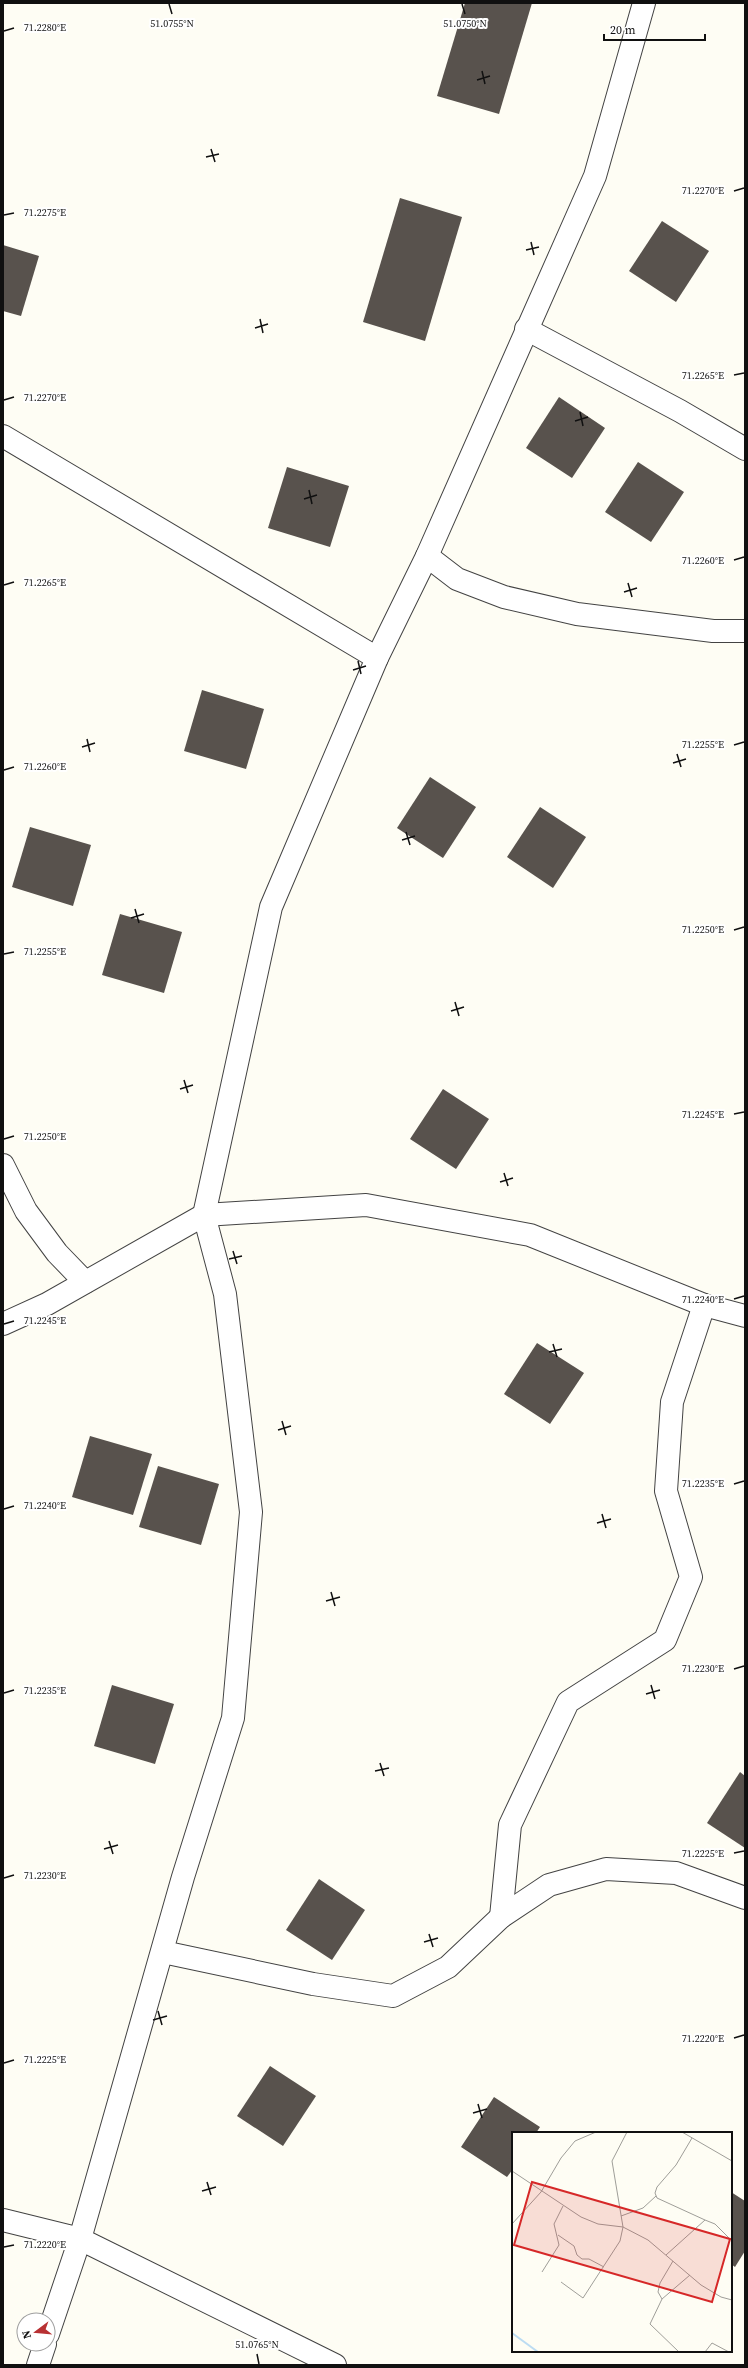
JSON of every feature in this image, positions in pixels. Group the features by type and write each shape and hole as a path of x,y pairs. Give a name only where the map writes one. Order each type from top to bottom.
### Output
{"lane":[{"path":"55,2312 80,2239 163,1952 183,1877 232,1718 251,1512 225,1294 204,1215 271,907 377,658 427,556 595,176 644,3"},
{"path":"526,330 680,410 745,449"},
{"path":"3,436 377,658"},
{"path":"427,556 457,579 504,597 577,614 713,631 745,631"},
{"path":"3,1165 26,1211 58,1253 85,1282"},
{"path":"3,1324 85,1282 204,1215 366,1205 530,1235 704,1306 745,1316"},
{"path":"501,1917 510,1825 568,1702 665,1640 691,1577 666,1491 672,1402 704,1306"},
{"path":"163,1952 313,1984 393,1996 448,1968 501,1917 549,1885 606,1869 676,1873 745,1898"},
{"path":"3,2220 80,2239 335,2365"},
{"path":"38,2365 42,2352"}],"building":[{"path":"465,3 532,3 499,114 437,96"},
{"path":"400,198 462,217 425,341 363,322"},
{"path":"662,221 709,251 676,302 629,271"},
{"path":"3,245 39,256 21,316 3,311"},
{"path":"559,397 605,428 572,478 526,448"},
{"path":"638,462 684,492 651,542 605,512"},
{"path":"287,467 349,486 330,547 268,528"},
{"path":"202,690 264,709 246,769 184,751"},
{"path":"430,777 476,807 443,858 397,828"},
{"path":"540,807 586,837 553,888 507,857"},
{"path":"30,827 91,845 73,906 12,887"},
{"path":"120,914 182,932 164,993 102,975"},
{"path":"443,1089 489,1119 456,1169 410,1139"},
{"path":"537,1343 584,1373 550,1424 504,1394"},
{"path":"90,1436 152,1454 133,1515 72,1497"},
{"path":"158,1466 219,1484 201,1545 139,1527"},
{"path":"112,1685 174,1704 155,1764 94,1746"},
{"path":"740,1772 745,1776 745,1848 707,1823"},
{"path":"319,1879 365,1910 332,1960 286,1930"},
{"path":"270,2066 316,2096 283,2146 237,2116"},
{"path":"494,2097 540,2127 537,2132 512,2132 512,2170 507,2177 461,2147"},
{"path":"732,2193 745,2201 745,2251 735,2267 732,2265"}]}
